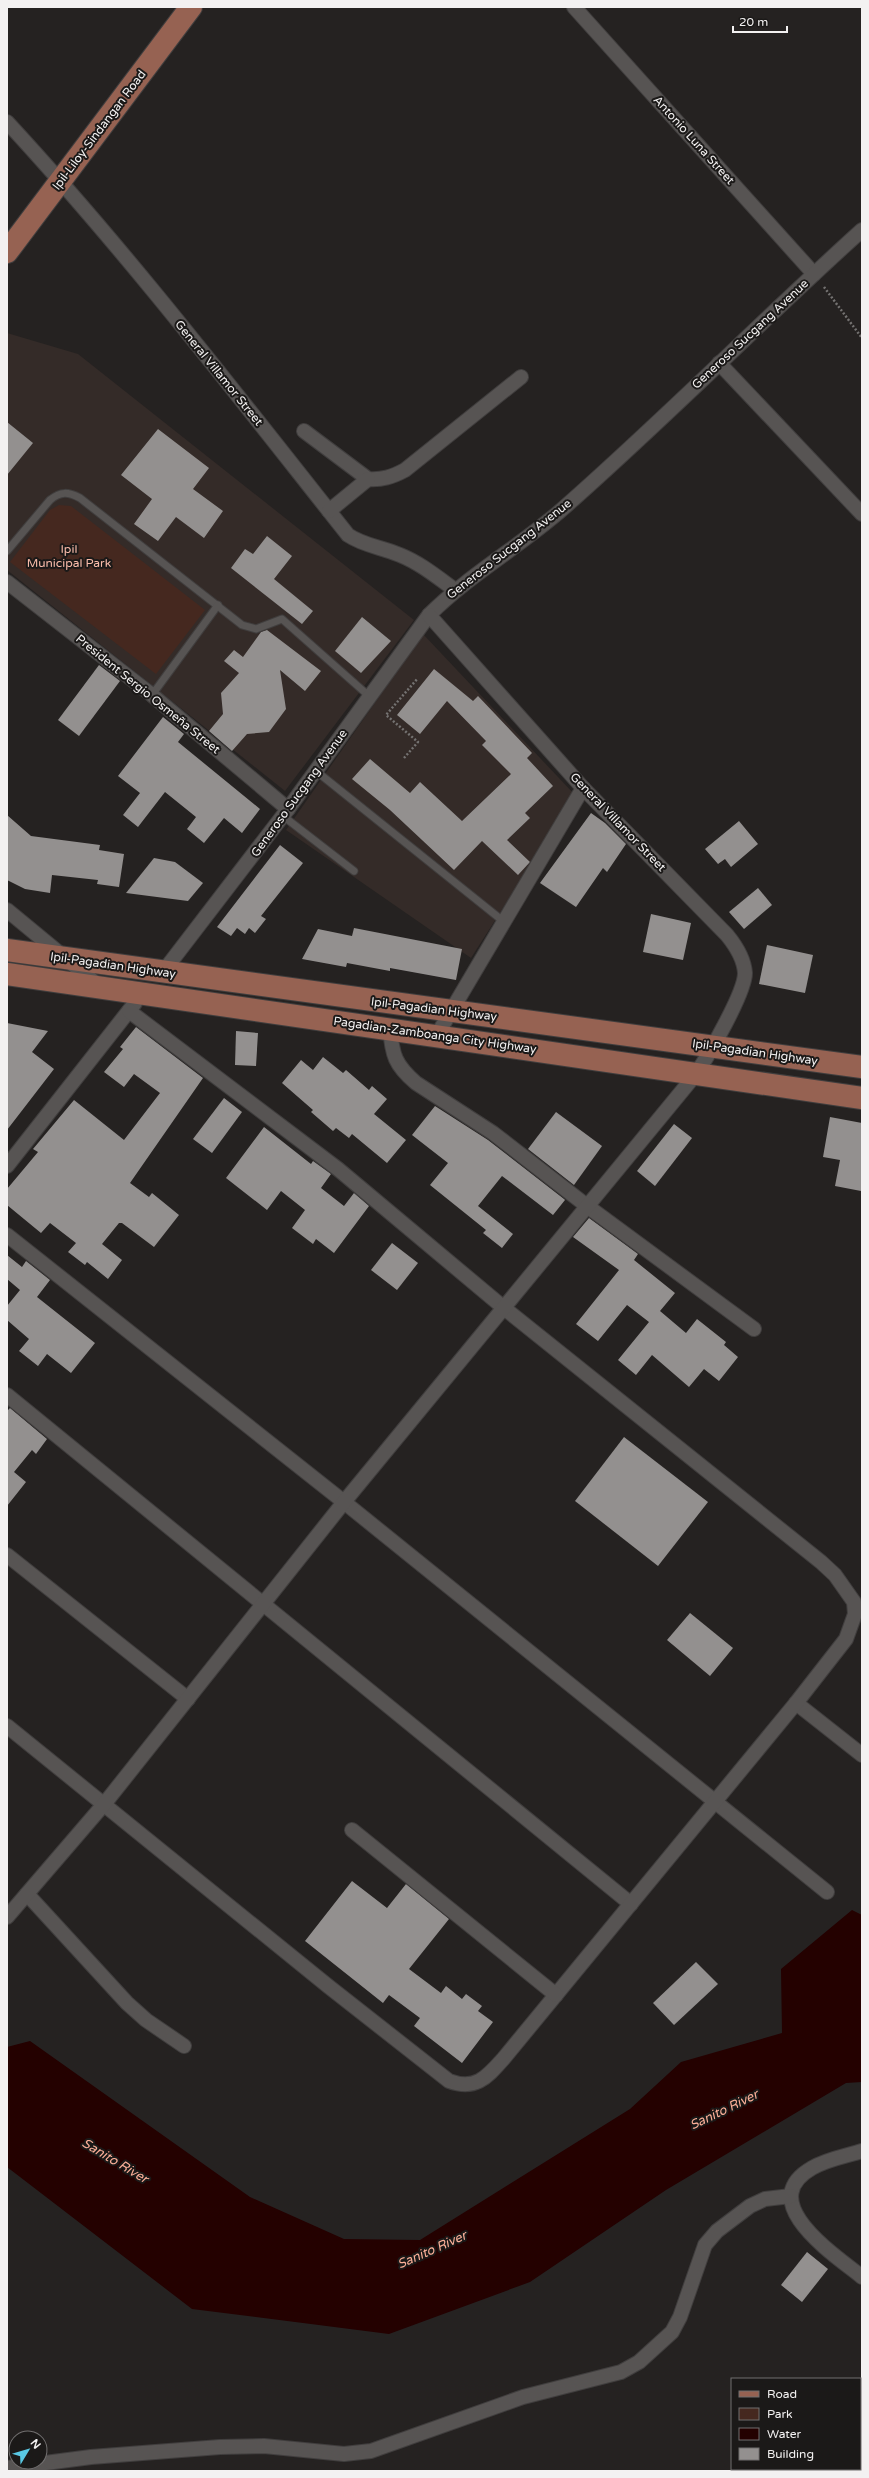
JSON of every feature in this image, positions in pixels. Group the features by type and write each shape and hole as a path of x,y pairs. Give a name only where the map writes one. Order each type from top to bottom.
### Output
{"main road":[{"name":"Ipil-Liloy-Sindangan Road","path":"7,252 191,7"},
{"name":"Ipil-Pagadian Highway","path":"7,950 862,1067"},
{"name":"Pagadian-Zamboanga City Highway","path":"7,974 390,1028 862,1098"}],"street":[{"name":"Antonio Luna Street","path":"574,7 814,274"},
{"name":"General Villamor Street","path":"7,122 61,181 188,334 348,535 360,543 401,555 429,570 455,590"},
{"name":"Generoso Sucgang Avenue","path":"163,972 286,812 429,615 455,590 473,579 559,512 862,230"},
{"path":"720,363 862,514"},
{"path":"329,510 368,479 386,478 405,470 522,377"},
{"path":"304,431 368,479"},
{"name":"President Sergio Osmeña Street","path":"7,582 152,695 286,812"},
{"name":"General Villamor Street","path":"7,1918 105,1803 344,1502 696,1074 714,1047 745,974 743,960 736,946 584,788 429,615"},
{"path":"437,1035 450,1010 584,788"},
{"path":"7,910 101,988"},
{"path":"7,1166 142,994"},
{"path":"7,1726 105,1803 328,1986 449,2081 460,2086 471,2085 482,2080 496,2067 556,1995 796,1703 846,1638 852,1626 854,1602 846,1588 821,1562 504,1308 338,1169 129,1011"},
{"path":"390,1028 392,1053 405,1074 416,1083 493,1133 587,1206 754,1329"},
{"path":"7,1235 344,1502 827,1892"},
{"path":"7,1395 631,1904"},
{"path":"7,1555 188,1699"},
{"path":"796,1703 862,1755"},
{"path":"352,1830 556,1995"},
{"path":"27,1894 127,2003 146,2020 184,2046"},
{"path":"862,2151 813,2168 803,2174 796,2184 791,2196 792,2208 798,2219 821,2243 862,2277"},
{"path":"7,2468 90,2457 189,2449 264,2446 331,2453 372,2451 523,2397 621,2372 639,2362 672,2332 680,2317 706,2245 717,2231 750,2206 765,2199 791,2196"}],"lane":[{"path":"7,551 50,500 58,494 69,492 80,498 242,625 249,628 264,627 282,619 369,696"},
{"path":"152,695 218,605"},
{"path":"316,771 503,921"},
{"path":"286,812 354,871"}],"path":[{"path":"814,274 862,338"},
{"path":"404,758 418,742 386,715 418,678"}],"shaded area":[{"path":"7,333 78,354 414,620 285,791 7,570"},
{"path":"423,634 575,795 471,958 286,830"}],"green space":[{"name":"Ipil Municipal Park","path":"59,505 71,506 205,610 156,674 10,562 50,510"}],"water":[{"name":"Sanito River","path":"852,1910 862,1915 862,2082 846,2083 666,2190 530,2282 389,2334 192,2309 7,2167 7,2047 30,2041 250,2197 344,2239 420,2240 630,2109 681,2062 782,2033 781,1969"}],"building":[{"path":"7,422 33,443 7,475"},
{"path":"158,429 209,468 193,489 223,511 204,538 176,517 158,541 134,524 152,499 121,475"},
{"path":"267,536 292,556 274,579 313,611 302,624 231,568 245,549 253,554"},
{"path":"362,617 391,641 361,673 335,651"},
{"path":"267,630 321,671 305,691 280,670 286,709 269,732 247,734 232,751 209,731 223,714 221,693 239,673 224,661 234,650 243,657 261,632"},
{"path":"99,665 120,681 79,736 58,720"},
{"path":"434,669 473,701 478,696 532,753 527,758 553,786 525,813 530,818 507,840 530,862 518,875 482,841 454,870 390,810 352,779 370,759 410,793 420,782 462,821 511,774 482,745 486,741 447,701 420,734 397,715"},
{"path":"163,717 184,734 178,742 260,809 242,833 224,818 204,843 187,829 196,817 165,792 138,827 123,815 140,793 118,776"},
{"path":"591,813 605,823 626,844 607,872 603,868 576,907 540,883"},
{"path":"7,815 31,836 100,845 99,850 124,854 119,887 97,884 98,880 52,875 50,893 25,889 7,880"},
{"path":"739,821 758,844 731,867 725,859 718,864 705,849"},
{"path":"280,845 303,863 261,916 266,919 255,933 249,928 245,934 237,928 231,936 217,927"},
{"path":"154,858 175,862 203,883 188,901 126,893"},
{"path":"758,888 772,905 744,929 729,912"},
{"path":"651,914 691,923 683,960 643,952"},
{"path":"354,928 462,949 456,980 390,968 390,971 347,963 346,967 302,959 318,929 352,936"},
{"path":"767,945 813,955 805,993 759,984"},
{"path":"7,1023 48,1031 32,1052 54,1069 7,1130"},
{"path":"136,1027 203,1078 130,1183 149,1197 152,1193 179,1215 154,1247 122,1223 119,1223 102,1244 122,1260 108,1279 87,1262 85,1265 68,1252 76,1243 50,1223 41,1233 7,1205 7,1189 38,1152 33,1149 74,1100 124,1140 160,1093 134,1074 124,1087 104,1072 123,1049 120,1047"},
{"path":"236,1031 258,1033 256,1066 235,1065"},
{"path":"323,1057 343,1073 346,1070 369,1090 372,1086 387,1099 374,1114 406,1140 387,1163 352,1134 349,1138 336,1128 333,1131 311,1112 313,1110 282,1083 301,1060 313,1070"},
{"path":"224,1098 242,1112 212,1153 193,1139"},
{"path":"435,1106 488,1140 564,1199 565,1200 553,1215 502,1176 478,1206 513,1234 502,1248 483,1233 486,1230 430,1185 448,1163 412,1135"},
{"path":"556,1112 602,1146 574,1185 528,1149"},
{"path":"830,1117 862,1123 861,1191 835,1186 840,1160 823,1157"},
{"path":"674,1124 692,1138 655,1186 637,1171"},
{"path":"264,1127 311,1164 313,1161 331,1174 321,1188 344,1206 354,1193 369,1206 334,1253 316,1239 313,1244 292,1228 305,1210 281,1191 267,1210 226,1178"},
{"path":"589,1218 638,1254 634,1260 675,1293 660,1311 686,1333 697,1319 726,1342 724,1345 738,1357 719,1381 704,1369 689,1387 652,1355 636,1375 618,1360 649,1322 627,1305 598,1341 576,1324 619,1270 573,1237"},
{"path":"392,1243 418,1263 397,1290 371,1270"},
{"path":"7,1255 22,1267 26,1261 50,1280 37,1297 95,1343 71,1373 47,1354 38,1366 19,1351 29,1339 7,1320 7,1306 20,1290 7,1279"},
{"path":"10,1408 47,1439 36,1454 32,1450 14,1472 26,1482 7,1506 7,1411"},
{"path":"624,1437 708,1502 658,1566 575,1501"},
{"path":"690,1613 733,1648 710,1676 667,1640"},
{"path":"352,1881 387,1908 406,1884 449,1919 409,1969 441,1993 446,1986 462,1999 466,1994 482,2006 478,2011 493,2022 462,2063 414,2026 420,2018 389,1995 383,2003 305,1941"},
{"path":"696,1962 718,1984 674,2025 653,2003"},
{"path":"807,2252 828,2269 802,2302 781,2285"}]}
